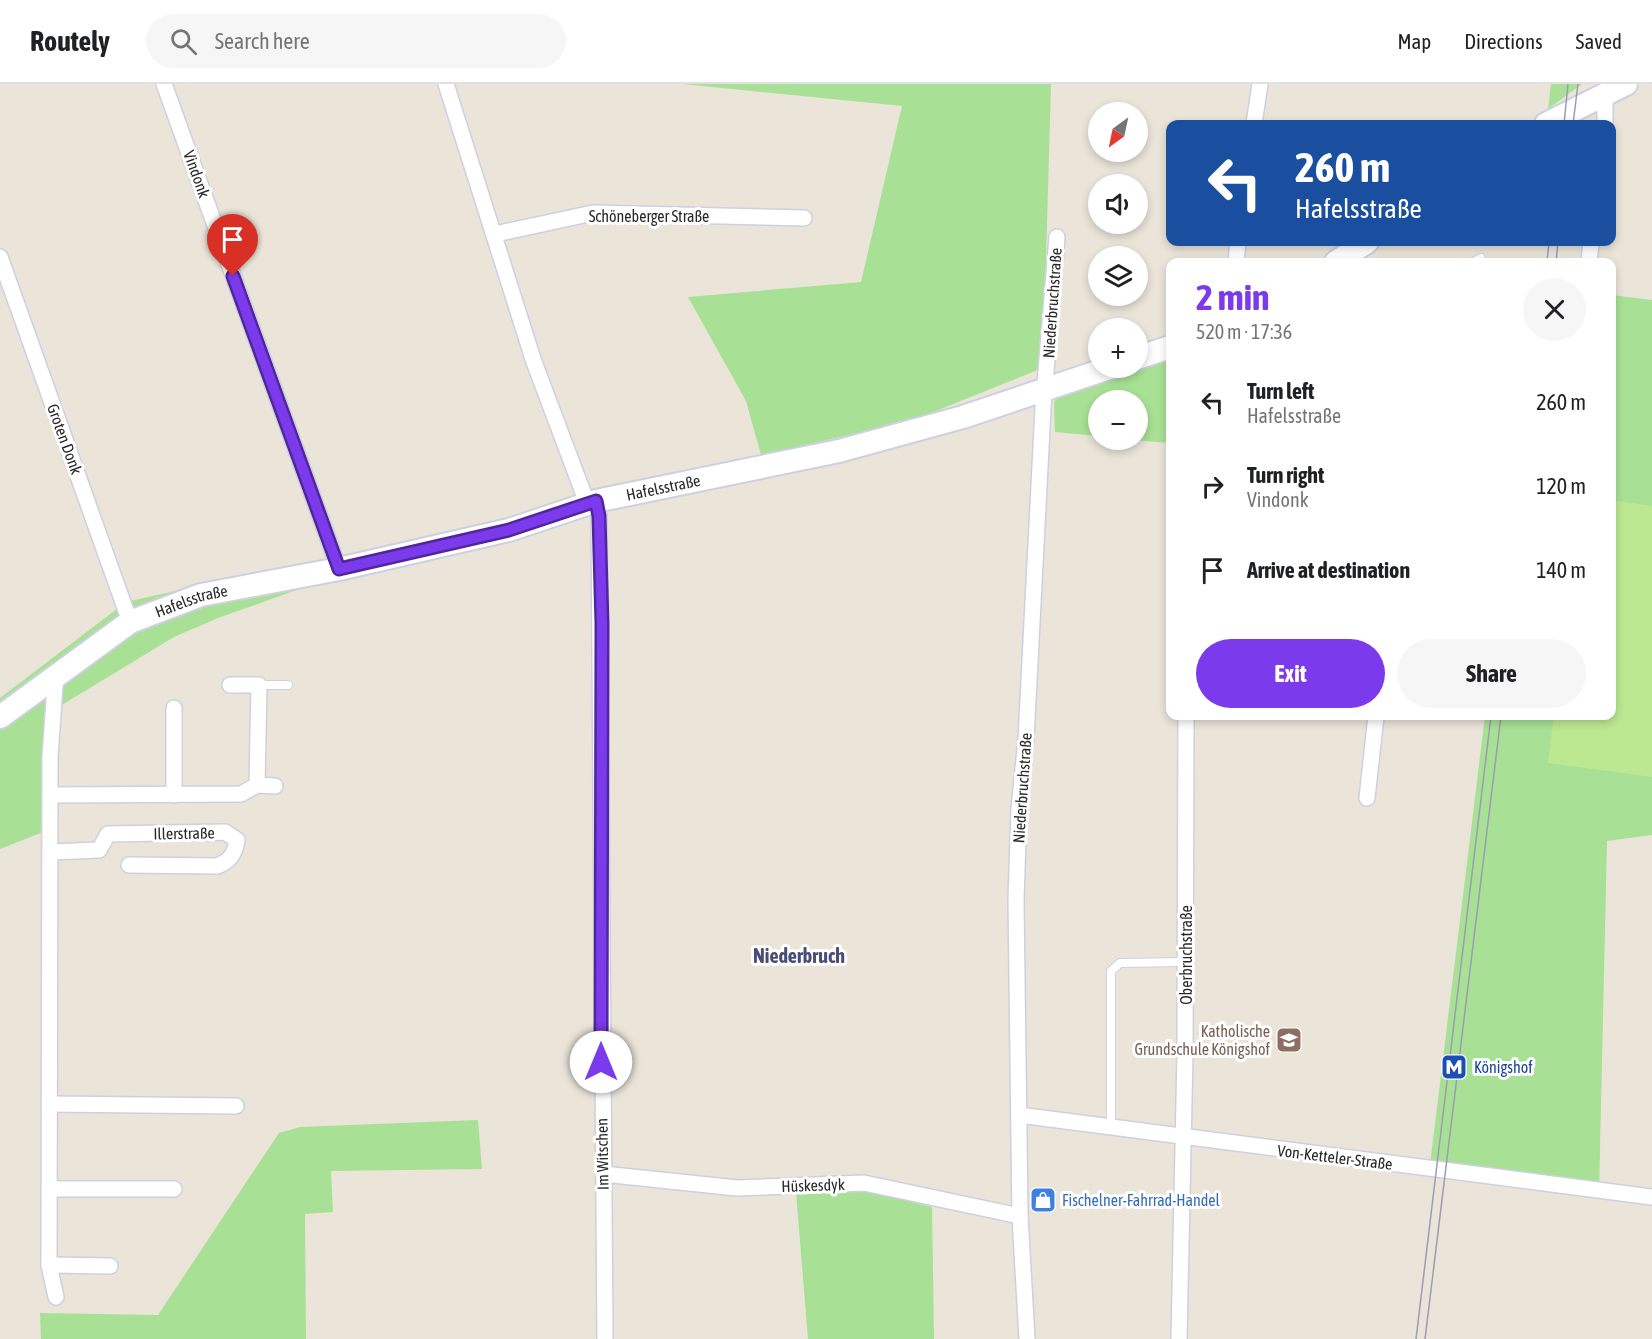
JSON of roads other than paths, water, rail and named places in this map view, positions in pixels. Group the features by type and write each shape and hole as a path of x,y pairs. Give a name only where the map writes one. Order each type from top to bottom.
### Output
{"main road":[{"path":"1554,120 1626,84"},
{"path":"1148,354 1166,348"},
{"name":"Hafelsstraße","path":"0,717 130,622 201,595 339,569 509,530 591,502 839,451 963,417 1088,375"}],"street":[{"name":"Vindonk","path":"164,84 339,569"},
{"path":"446,84 534,362 591,502"},
{"path":"1255,120 1260,84"},
{"path":"1605,95 1605,120"},
{"name":"Schöneberger Straße","path":"495,234 593,213 804,218"},
{"name":"Niederbruchstraße","path":"1027,1339 1020,1216 1016,900 1019,809 1026,739 1045,389 1057,237"},
{"name":"Groten Donk","path":"0,257 130,622"},
{"name":"Im Witschen","path":"591,502 599,516 602,624 604,1339"},
{"path":"53,678 56,685 50,757 49,1265 56,1297"},
{"path":"230,685 259,686 257,786"},
{"path":"174,708 174,795"},
{"name":"Oberbruchstraße","path":"1179,1339 1184,1138 1186,720"},
{"path":"1367,798 1376,720"},
{"path":"50,795 241,794 257,786 276,786"},
{"name":"Illerstraße","path":"51,852 99,850 108,834 225,832 237,840 235,852 226,863 217,866 129,865"},
{"path":"49,1104 236,1106"},
{"name":"Von-Ketteler-Straße","path":"1019,1115 1652,1197"},
{"name":"Hüskesdyk","path":"603,1174 737,1188 864,1183 1020,1216"},
{"path":"49,1190 174,1189"},
{"path":"49,1265 110,1266"}],"lane":[{"path":"259,686 288,685"},
{"path":"1111,1128 1112,971 1120,963 1185,962"}],"tram line":[{"path":"1564,120 1568,84"},
{"path":"1574,120 1578,84"},
{"path":"1547,258 1549,246"},
{"path":"1556,258 1558,246"},
{"path":"1416,1339 1491,720"},
{"path":"1425,1339 1501,720"}],"place":[{"name":"Katholische Grundschule Königshof","path":"1289,1040"},
{"name":"Königshof","path":"1454,1067"},
{"name":"Fischelner-Fahrrad-Handel","path":"1043,1200"}],"district":[{"name":"Niederbruch","path":"799,955"}]}
